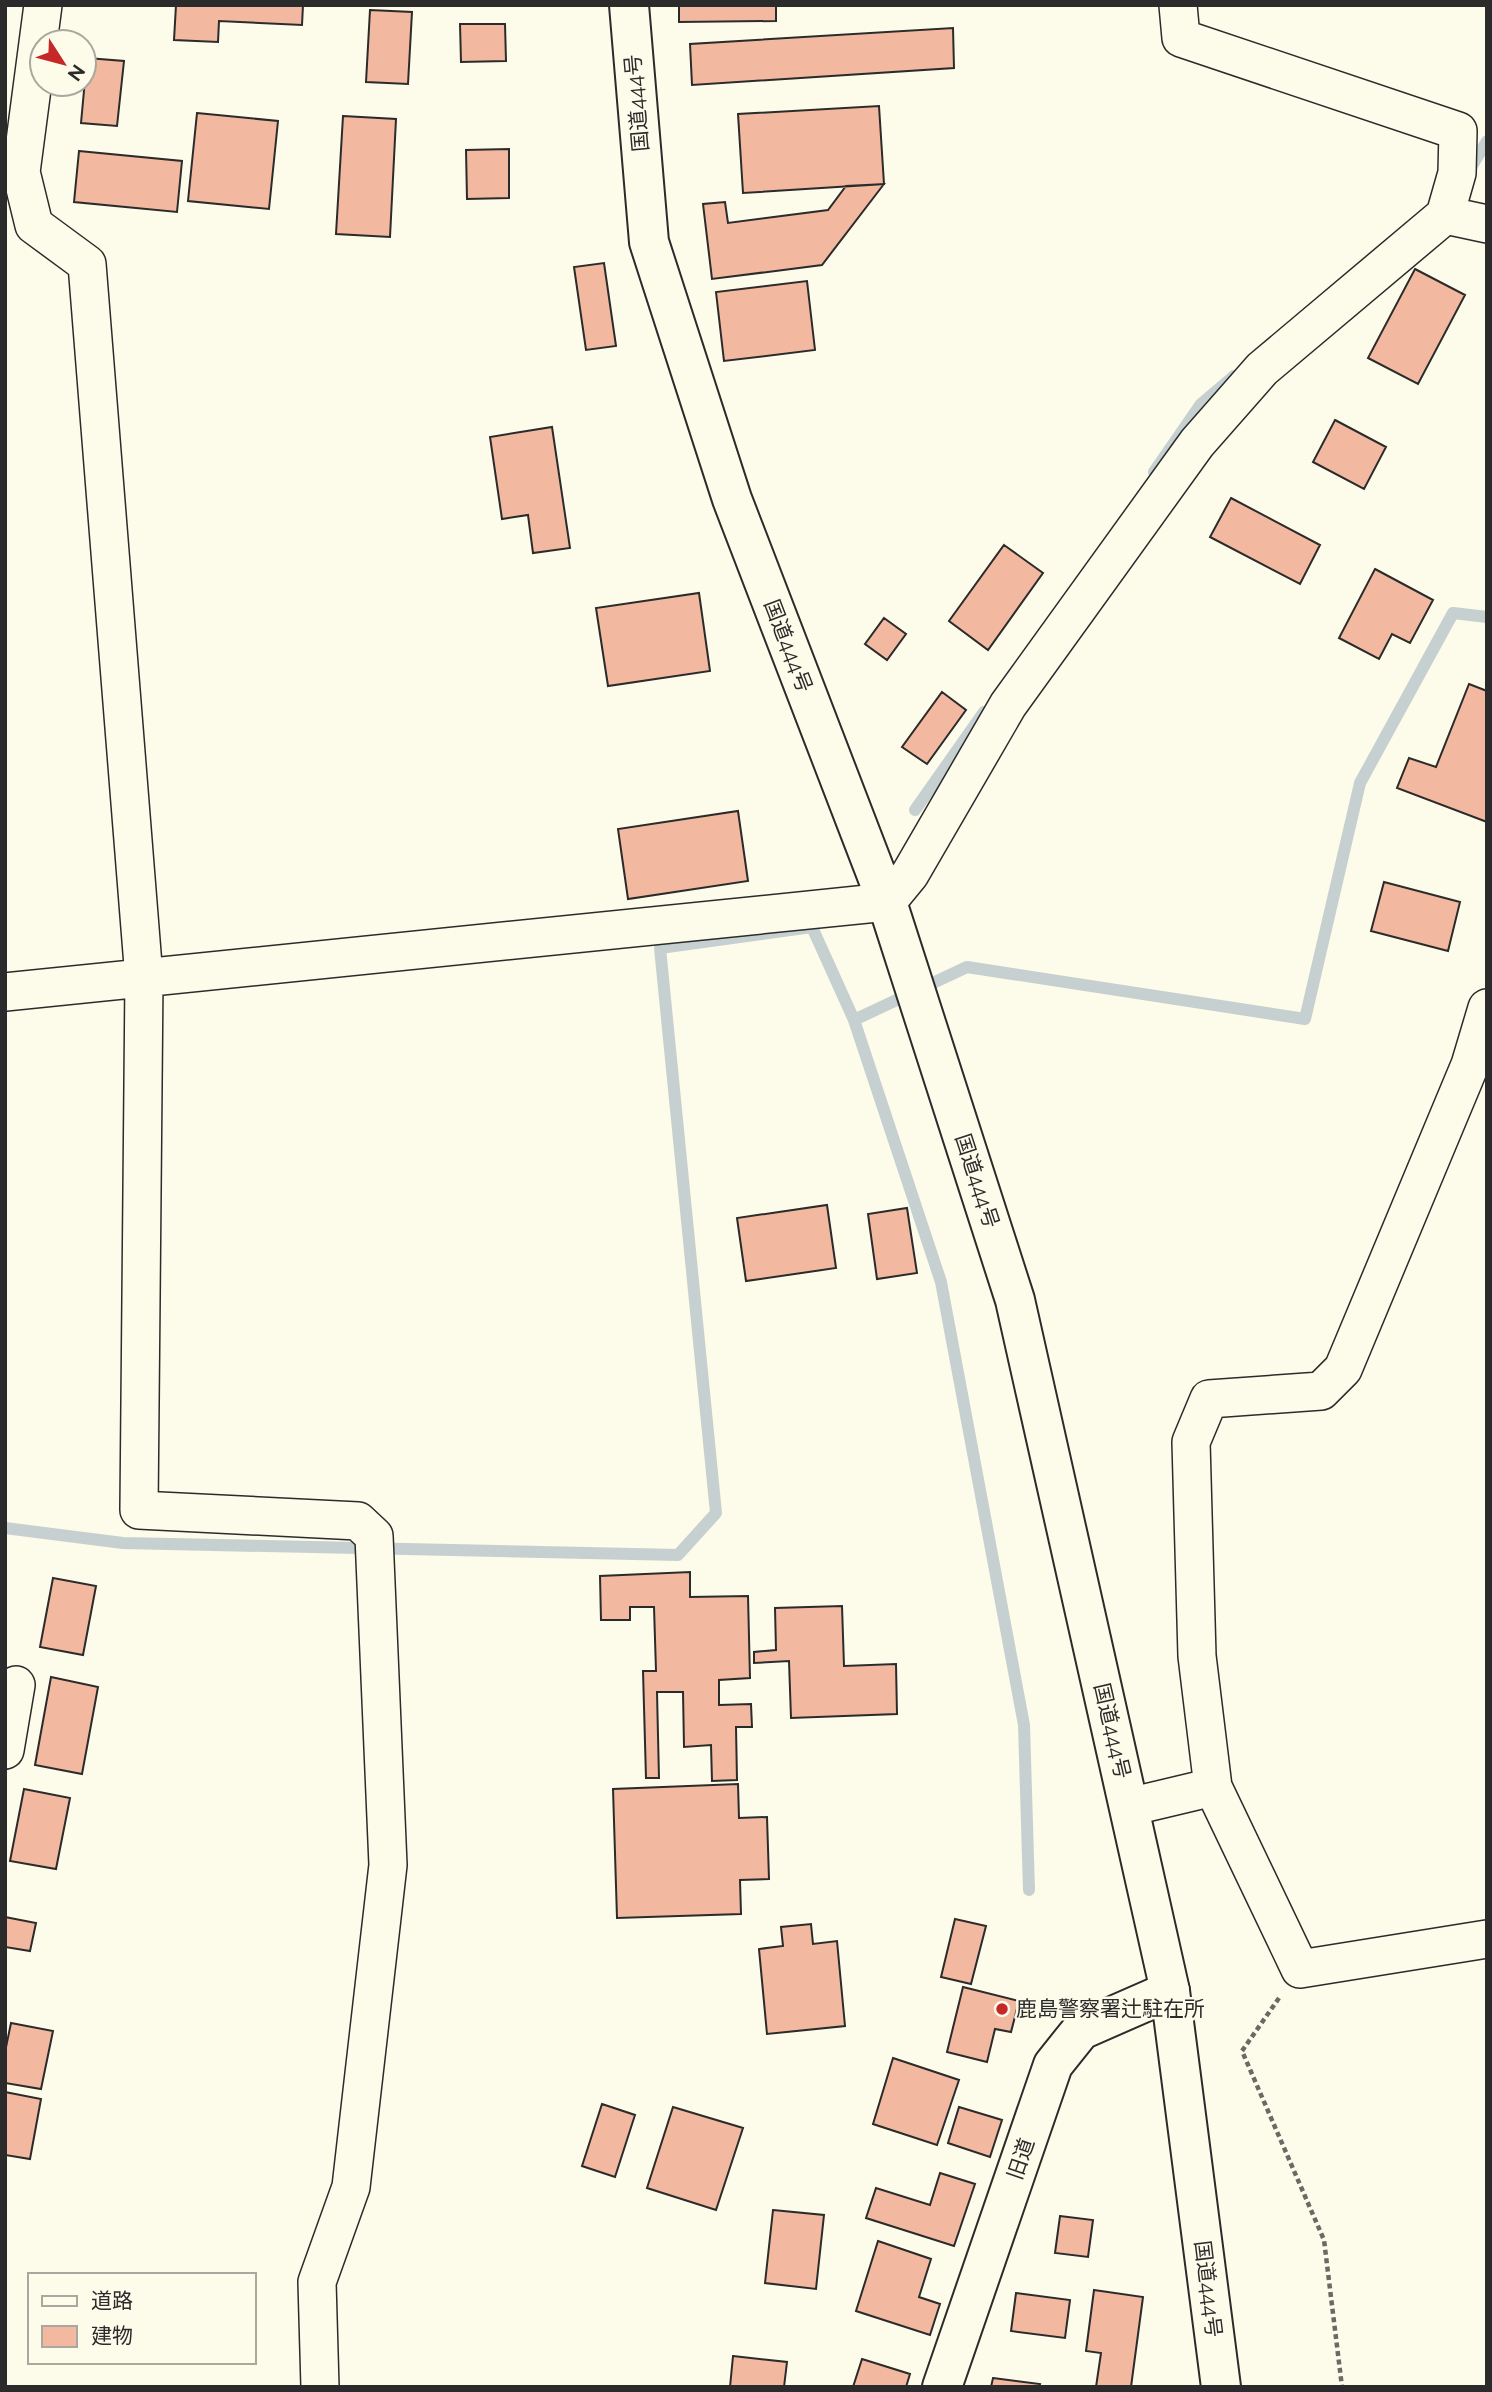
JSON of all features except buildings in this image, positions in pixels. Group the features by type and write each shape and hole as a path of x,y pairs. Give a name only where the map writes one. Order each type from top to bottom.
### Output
{"main road":[{"name":"国道444号","path":"629,5 649,242 732,499 887,902 1015,1300 1170,1991 1221,2387"},
{"name":"旧道","path":"943,2387 1053,2064 1082,2030 1170,1991"}],"street":[{"path":"43,5 21,173 34,225 87,264 144,978 139,1510 358,1521 374,1552 388,1865 351,2187 317,2282 320,2387"},
{"path":"5,992 887,902 910,874 1008,705 1197,443 1262,369 1445,215 1457,173 1458,131 1181,38 1178,5"},
{"path":"1445,215 1487,224"},
{"path":"1487,1008 1470,1065 1343,1369 1321,1391 1209,1399 1191,1441 1197,1656 1213,1787 1300,1969 1487,1939"},
{"path":"5,1750 16,1685"},
{"path":"1129,1807 1213,1787"}],"path":[{"path":"1300,1969 1242,2050 1324,2240 1342,2387"}],"waterway":[{"path":"1467,174 1487,141"},
{"path":"1154,472 1201,404 1234,376"},
{"path":"854,1020 967,967 1305,1019 1360,783 1453,613 1487,617"},
{"path":"915,810 984,712"},
{"path":"5,1528 123,1543 678,1555 716,1513 660,948 812,927 854,1020 941,1282 1024,1725 1029,1890"}],"place":[{"name":"鹿島警察署辻駐在所","path":"1002,2009"}]}
